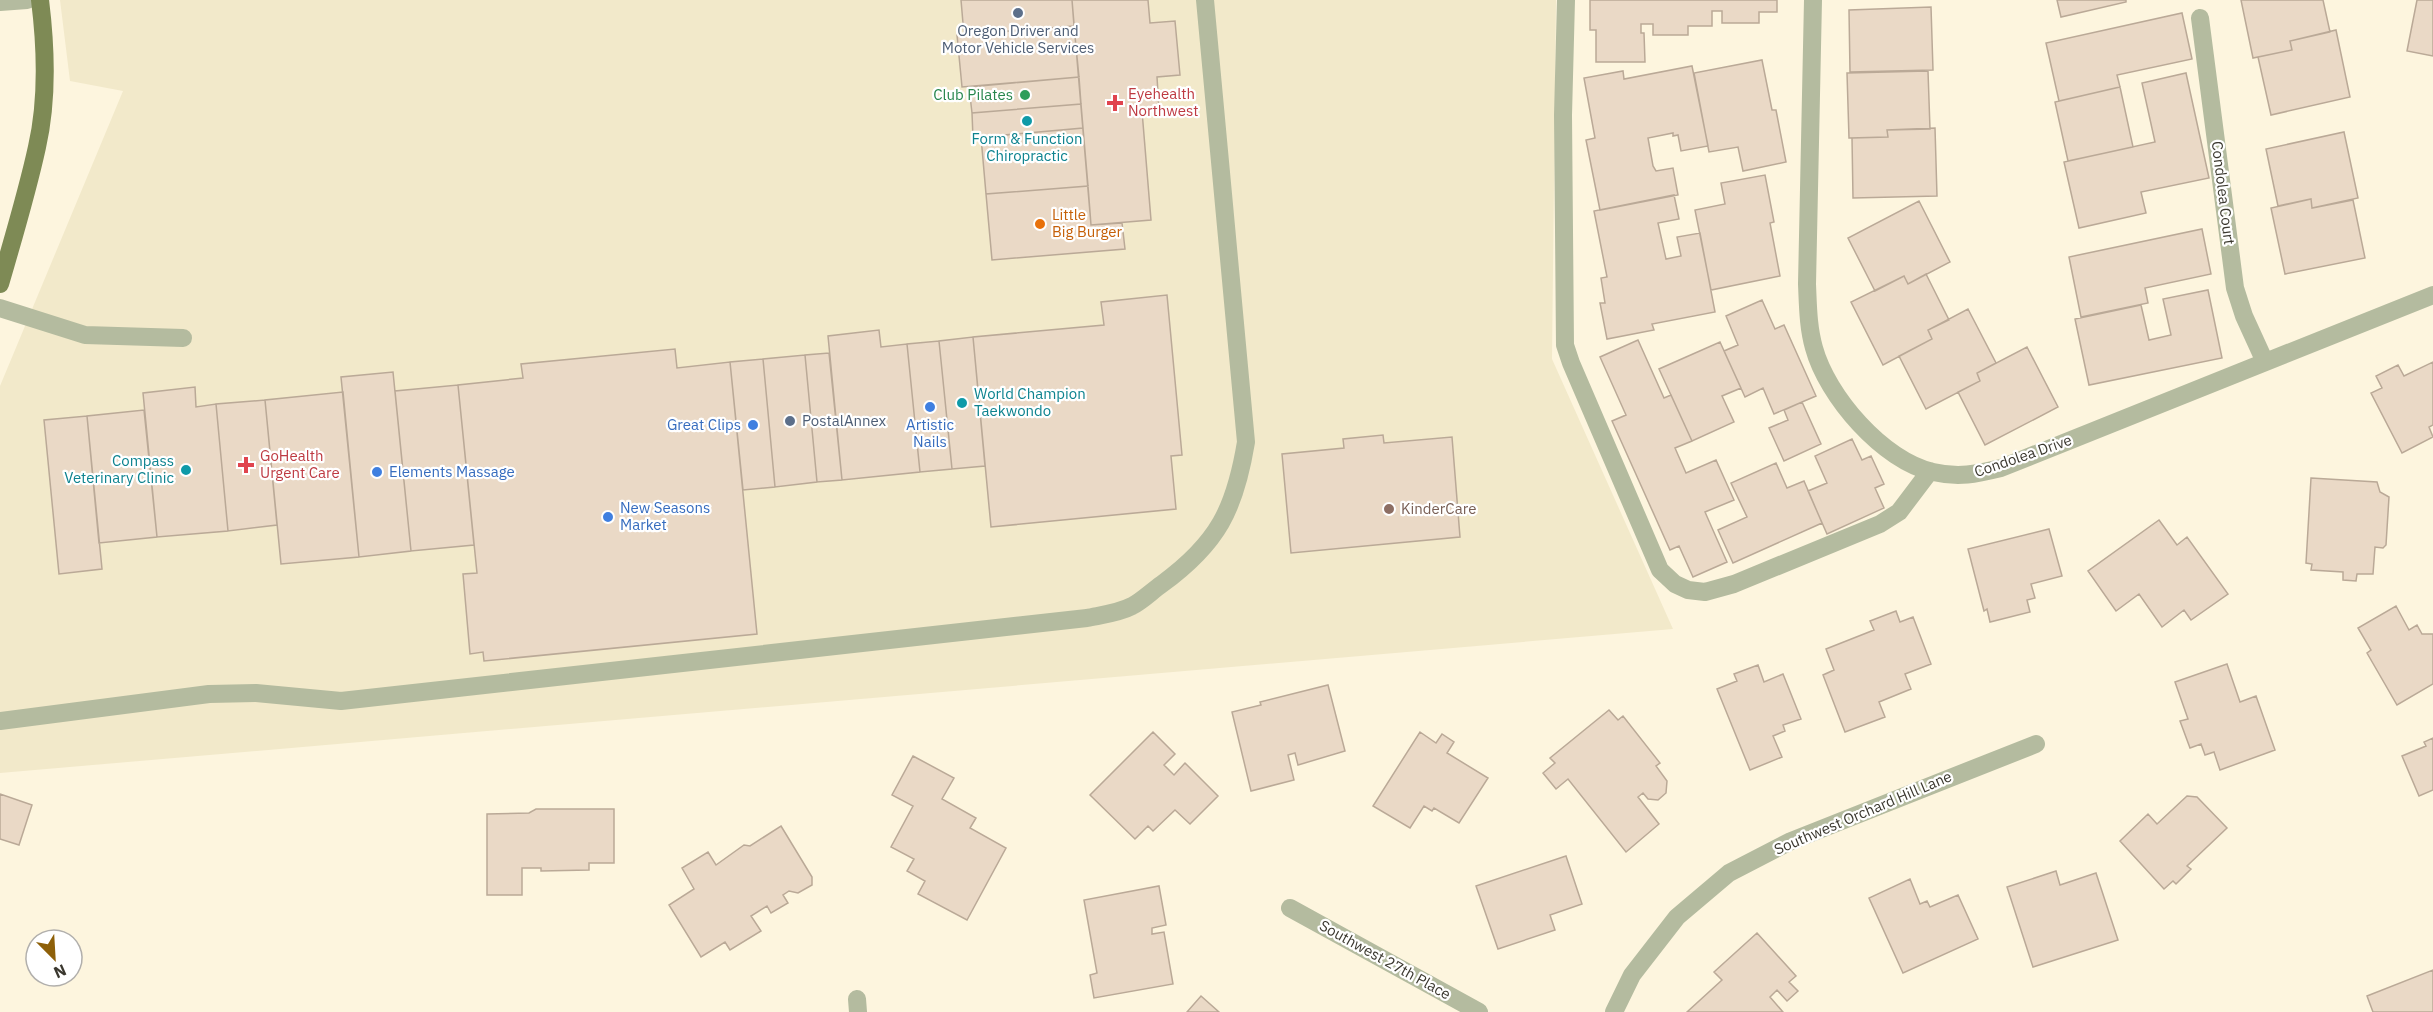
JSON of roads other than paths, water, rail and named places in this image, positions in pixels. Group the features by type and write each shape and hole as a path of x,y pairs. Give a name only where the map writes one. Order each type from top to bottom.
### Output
{"main road":[{"path":"0,284 38,145 44,59 40,0"}],"street":[{"path":"0,2 27,0"},
{"path":"0,721 209,694 256,693 341,701 1087,618 1131,607 1176,574 1199,553 1222,523 1239,481 1246,442 1205,0"},
{"path":"1566,0 1563,115 1565,345 1660,570 1675,584 1688,590 1705,592 1734,584 1880,524 1899,512 1930,471"},
{"name":"Condolea Drive","path":"1812,0 1807,284 1809,321 1814,349 1830,386 1846,410 1887,447 1930,471 1969,476 2001,468 2433,296"},
{"name":"Condolea Court","path":"2200,18 2235,288 2244,316 2265,363"},
{"path":"0,308 85,335 183,338"},
{"name":"Southwest Orchard Hill Lane","path":"1614,1012 1632,975 1677,917 1730,873 1791,841 2036,744"},
{"name":"Southwest 27th Place","path":"1290,908 1479,1012"}],"place":[{"name":"Oregon Driver and Motor Vehicle Services","path":"1018,13"},
{"name":"Club Pilates","path":"1025,95"},
{"name":"Eyehealth Northwest","path":"1115,103"},
{"name":"Form & Function Chiropractic","path":"1027,121"},
{"name":"Little Big Burger","path":"1040,224"},
{"name":"World Champion Taekwondo","path":"962,403"},
{"name":"Artistic Nails","path":"930,407"},
{"name":"PostalAnnex","path":"790,421"},
{"name":"Great Clips","path":"753,425"},
{"name":"GoHealth Urgent Care","path":"246,465"},
{"name":"Compass Veterinary Clinic","path":"186,470"},
{"name":"Elements Massage","path":"377,472"},
{"name":"KinderCare","path":"1389,509"},
{"name":"New Seasons Market","path":"608,517"}]}
